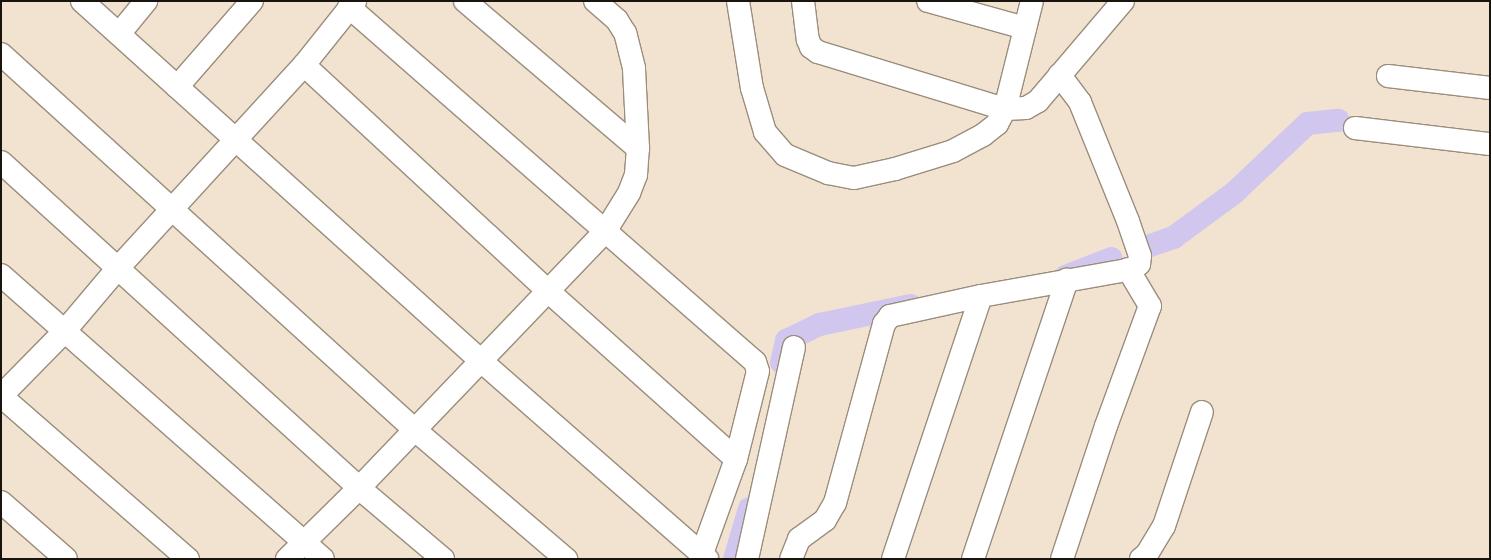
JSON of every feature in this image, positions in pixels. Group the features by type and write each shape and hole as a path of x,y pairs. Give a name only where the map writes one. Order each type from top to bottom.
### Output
{"street":[{"path":"82,1 235,140 480,360 703,558 736,459 758,371 755,362 352,4 304,65 235,140 172,211 118,268 63,332 1,396 188,559"},
{"path":"119,34 146,1"},
{"path":"176,86 252,1"},
{"path":"465,1 638,148"},
{"path":"287,559 360,488 480,360 606,230 633,184 636,175 638,148 634,68 620,10 595,1"},
{"path":"738,1 759,119 765,132 784,155 804,165 842,177 854,178 894,169 952,151 983,135 997,124 1005,109 1032,1"},
{"path":"803,1 808,40 811,47 818,52 1005,109 1026,108 1032,104 1060,75 1123,1"},
{"path":"928,1 1025,28"},
{"path":"1,54 172,211 415,430 566,559"},
{"path":"304,65 548,291 736,459"},
{"path":"790,559 799,539 824,520 835,504 886,320 896,314 981,296 1137,267 1140,256 1080,102 1060,75"},
{"path":"1388,76 1490,88"},
{"path":"1355,128 1490,144"},
{"path":"1,162 360,488 443,559"},
{"path":"1062,559 1106,426 1150,306 1128,269"},
{"path":"1,275 63,332 323,559"},
{"path":"973,559 1067,279"},
{"path":"893,559 981,296"},
{"path":"747,559 794,347"},
{"path":"1141,559 1147,554 1164,526 1202,412"},
{"path":"1,502 66,559"}],"waterway":[{"path":"1144,247 1173,237 1234,192 1307,123 1338,120"},
{"path":"1065,276 1111,258"},
{"path":"781,362 786,340 819,324 910,305"},
{"path":"734,559 749,508"}]}
